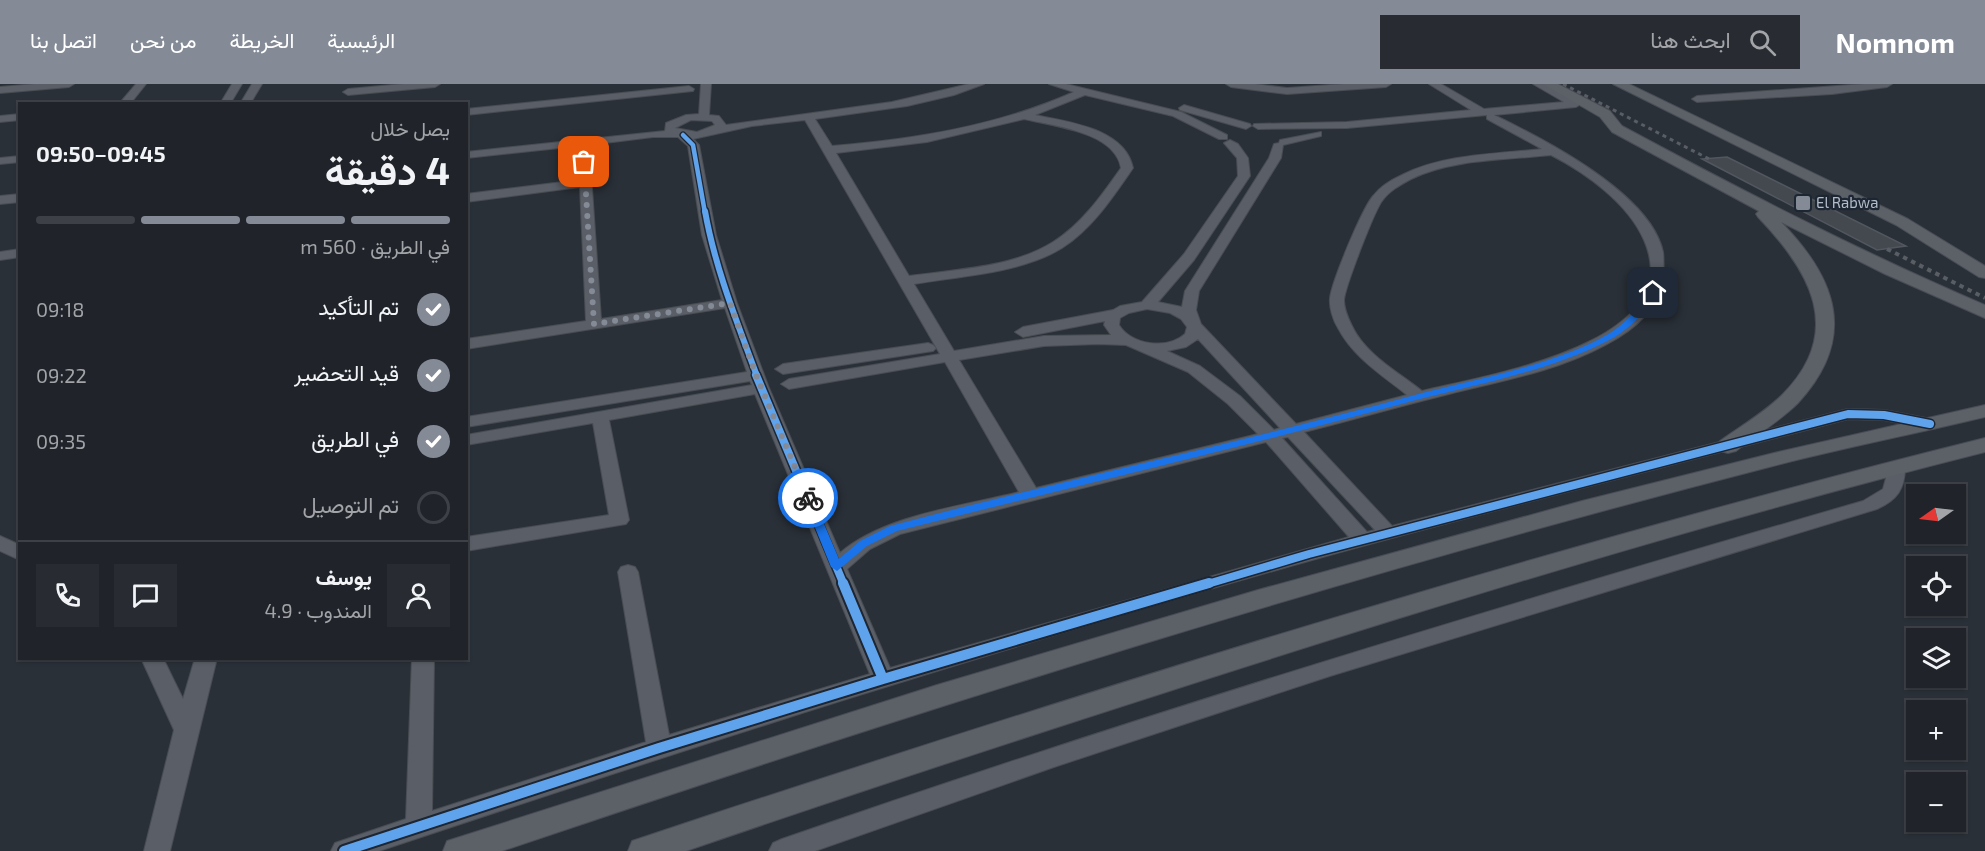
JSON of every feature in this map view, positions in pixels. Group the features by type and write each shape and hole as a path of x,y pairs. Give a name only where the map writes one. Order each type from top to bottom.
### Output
{"main road":[{"path":"1549,84 1605,114 1617,129 1752,202 1895,273 1985,312"},
{"path":"1618,84 1908,225 1985,273"},
{"path":"1728,446 1774,412 1801,387 1821,355 1827,323 1822,292 1812,271 1777,226 1752,202"},
{"path":"459,851 838,726 1254,601 1598,504 1748,466 1985,411"},
{"path":"644,851 985,738 1325,630 1656,532 1985,445"}],"street":[{"path":"0,90 69,84"},
{"path":"126,102 141,84"},
{"path":"226,102 237,84"},
{"path":"246,102 257,84"},
{"path":"349,88 435,84"},
{"path":"592,99 596,84"},
{"path":"706,84 712,121"},
{"path":"468,155 583,142 712,121 868,102 950,84"},
{"path":"468,147 677,128 697,135 712,121 809,117 898,105 979,84"},
{"path":"1054,84 1087,87 1214,115 1246,126"},
{"path":"1232,84 1281,91 1386,84"},
{"path":"837,567 864,544 883,533 1030,494 1271,437 1530,367 1589,348 1630,322 1644,308 1653,293 1658,278 1658,258 1652,238 1640,219 1623,200 1601,183 1434,84"},
{"path":"1538,84 1579,106 1605,114"},
{"path":"1697,99 1832,91 1887,84"},
{"path":"828,150 922,139 1024,116 1087,87 1178,114 1227,140 1258,148 1345,130 1579,106"},
{"path":"468,112 592,99 688,94 677,128"},
{"path":"1148,305 1189,257 1244,176 1244,159 1227,140 1226,130 1246,126 1347,125 1486,115"},
{"path":"905,280 1017,261 1054,247 1076,229 1127,168 1128,161 1125,154 1109,141 1024,116"},
{"path":"0,119 18,117"},
{"path":"809,117 1030,494"},
{"path":"1144,347 1160,348 1187,341 1194,334 1189,300 1192,291 1275,158 1281,144 1282,134 1258,126"},
{"path":"677,128 693,145 709,235 730,303 759,382 883,679"},
{"path":"583,142 594,324"},
{"path":"1418,396 1350,337 1341,323 1337,310 1337,298 1378,198 1402,179 1438,166 1551,152"},
{"path":"0,161 18,159"},
{"path":"468,198 586,183"},
{"path":"0,200 18,198"},
{"path":"0,209 18,207"},
{"path":"0,256 18,253"},
{"path":"468,344 730,303"},
{"path":"786,377 946,351 1116,314 1135,306 1148,305 1173,309 1193,323 1388,533"},
{"path":"1116,314 1111,320 1111,328 1125,341"},
{"path":"946,351 1044,341 1098,339 1125,341 1170,357 1215,383 1271,437 1362,539"},
{"path":"468,440 600,417 759,382"},
{"path":"468,422 759,382"},
{"path":"344,851 659,748 883,679 1362,539 1848,414 1884,415 1930,424"},
{"path":"468,544 619,520 600,417"},
{"path":"782,851 1269,686 1621,577 1870,505 1888,495 1893,489 1896,482 1896,467"},
{"path":"0,543 18,552"},
{"path":"628,572 659,748"},
{"path":"153,660 186,730"},
{"path":"157,851 205,660"},
{"path":"419,826 423,660"}],"building":[{"name":"El Rabwa","path":"1727,157 1906,246 1877,250 1702,159"}],"railway":[{"path":"1563,84 1709,159"},
{"path":"1887,249 1985,298"}],"cycle path":[{"path":"683,135 693,145 709,235 730,303 761,388 883,679"},
{"path":"344,851 659,748 883,679 1309,554 1848,414 1884,415 1930,424"}],"way so far":[{"path":"584,162 594,324 730,303 756,375 808,498"}],"place":[{"name":"El Rabwa","path":"1803,203"}],"route":[{"path":"808,498 837,567 864,544 894,529 1179,457 1271,437 1562,358 1589,348 1612,335 1644,308 1653,293"}]}
